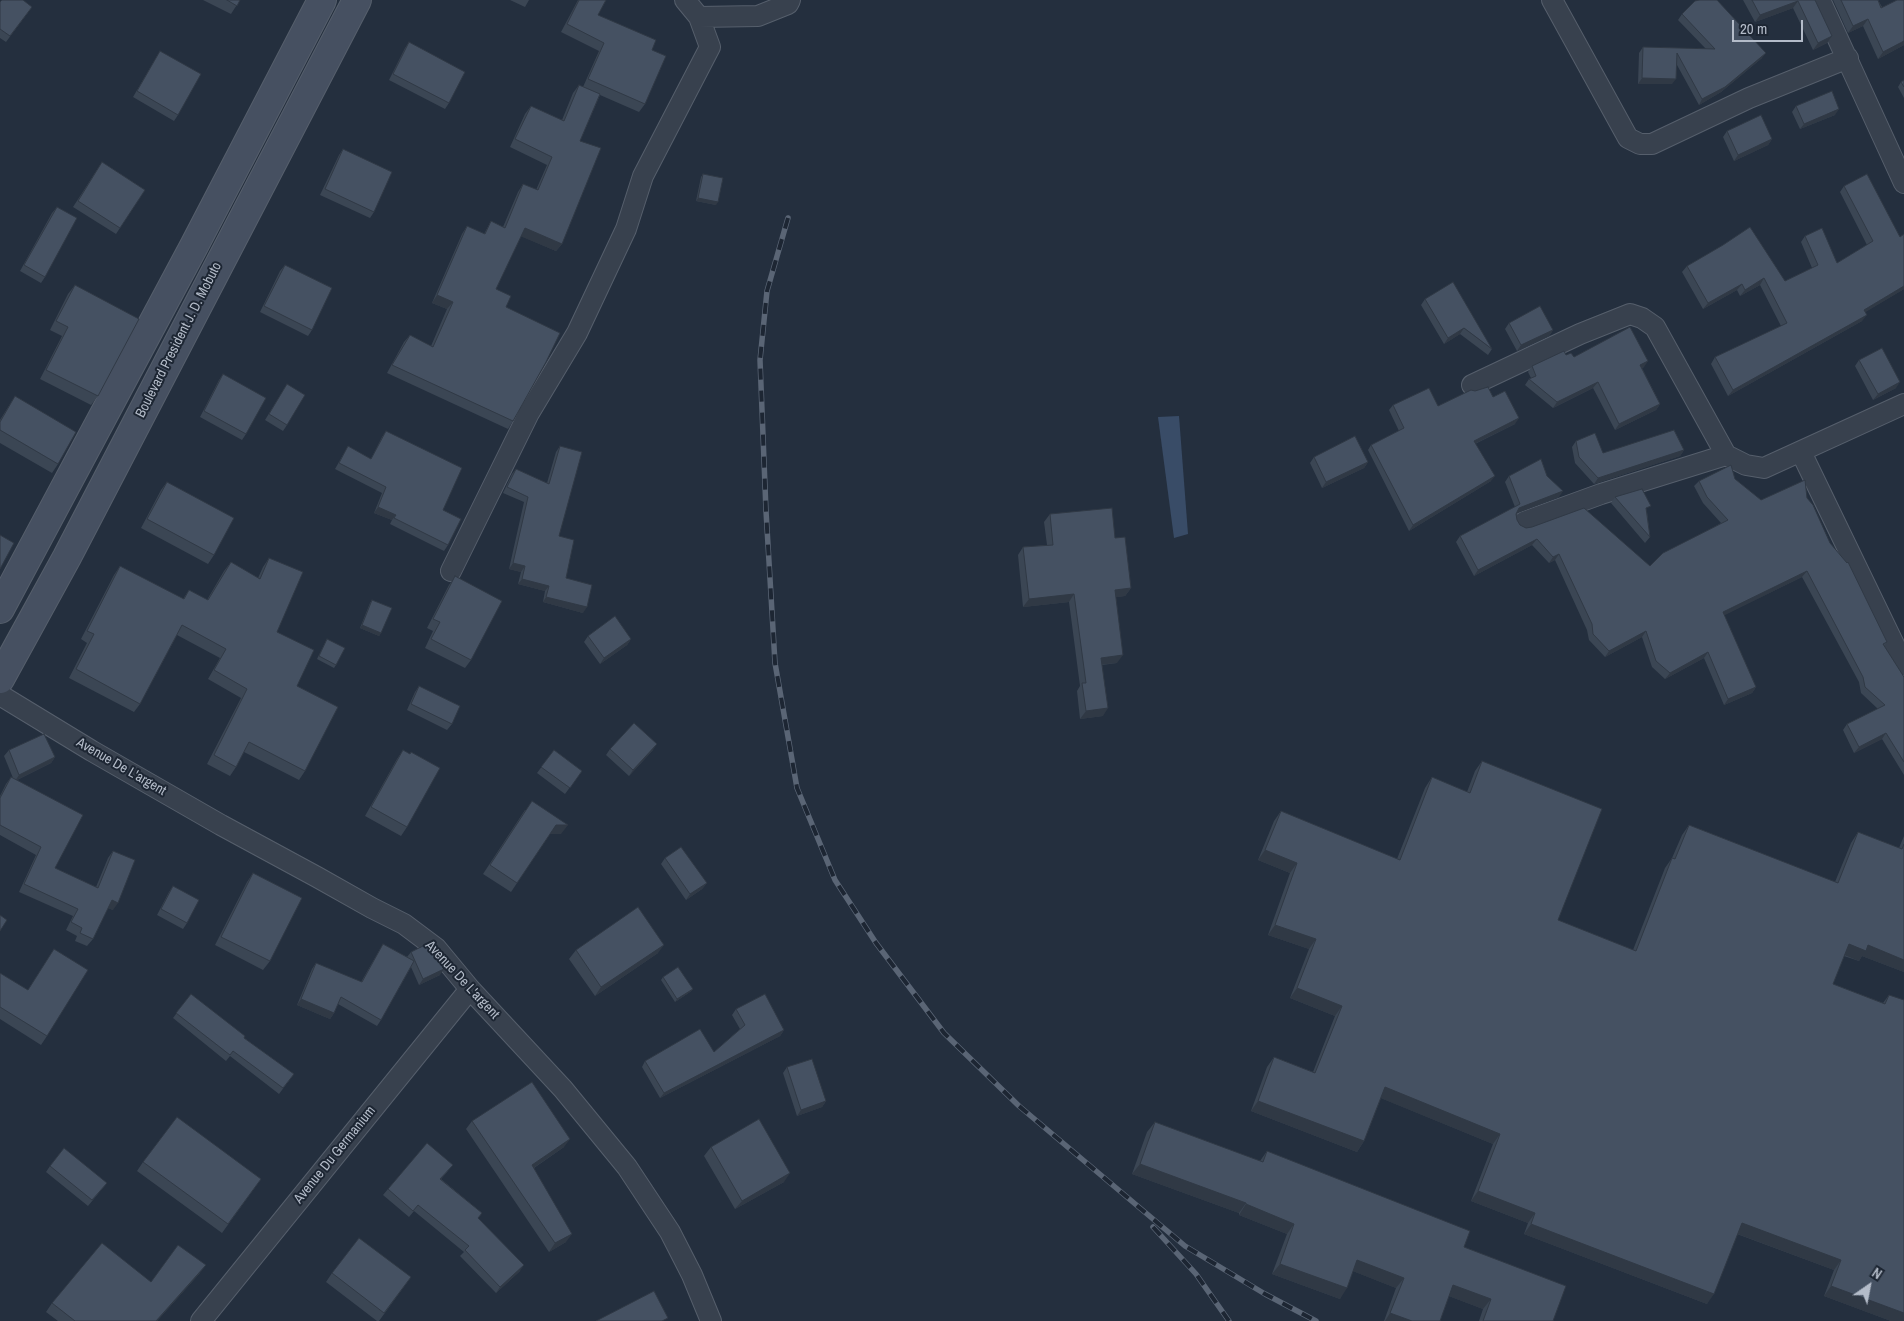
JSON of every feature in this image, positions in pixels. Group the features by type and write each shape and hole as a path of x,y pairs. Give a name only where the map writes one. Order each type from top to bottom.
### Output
{"street":[{"path":"0,609 194,246 322,0"},
{"name":"Boulevard President J. D. Mobuto","path":"0,679 71,548 357,0"},
{"path":"451,571 529,413 576,333 626,228 643,176 710,47 699,17 685,0"},
{"path":"699,17 758,16 788,4 790,0"},
{"path":"1552,0 1628,138 1640,144 1652,144 1748,98 1848,58"},
{"path":"1820,0 1904,183"},
{"path":"284,73 312,87"},
{"path":"1472,385 1580,334 1630,314 1642,318 1655,327 1726,455 1746,465 1764,468 1904,404"},
{"path":"1801,452 1901,652"},
{"path":"1524,522 1601,494 1726,455"},
{"name":"Avenue De L'argent","path":"0,695 92,751 221,825 404,924 436,948 470,989 563,1089 627,1167 670,1232 692,1275 711,1321"},
{"name":"Avenue Du Germanium","path":"200,1321 470,989"}],"water":[{"path":"1179,416 1188,534 1174,538 1158,417"}],"building":[{"path":"2,0 23,0 32,7 10,36 0,29 0,2"},
{"path":"227,0 240,0 237,6"},
{"path":"579,0 606,0 598,15 656,40 652,50 666,56 645,104 588,79 604,43 567,24"},
{"path":"1717,0 1766,53 1725,87 1702,99 1677,53 1676,79 1642,78 1643,47 1715,49 1682,14 1695,1"},
{"path":"1752,0 1815,0 1832,36 1818,43 1798,1 1760,15"},
{"path":"1841,0 1878,0 1881,8 1897,0 1904,0 1904,41 1883,52 1868,19 1853,26"},
{"path":"409,42 465,72 449,103 393,74"},
{"path":"160,51 201,74 178,115 137,91"},
{"path":"579,85 600,94 580,141 601,148 562,244 525,228 496,289 511,296 506,307 560,333 513,421 392,365 410,335 433,347 453,302 437,295 467,226 485,234 491,221 505,228 523,184 538,190 552,157 515,139 531,106 564,121"},
{"path":"1832,91 1839,109 1804,124 1796,106"},
{"path":"1761,115 1772,139 1738,155 1727,131"},
{"path":"343,149 392,172 374,212 325,189"},
{"path":"102,162 145,190 120,228 78,201"},
{"path":"703,174 723,178 718,202 698,198"},
{"path":"1867,174 1900,237 1904,234 1904,286 1864,310 1867,315 1733,390 1715,357 1787,323 1764,278 1745,290 1742,284 1708,303 1687,266 1750,227 1785,281 1818,265 1805,236 1822,228 1837,263 1873,241 1844,186"},
{"path":"57,207 77,218 45,277 24,265"},
{"path":"285,265 332,288 312,330 264,306"},
{"path":"1453,282 1492,349 1464,328 1448,338 1425,299"},
{"path":"75,285 139,319 98,396 46,370 68,327 56,321"},
{"path":"1540,306 1553,330 1521,345 1509,323"},
{"path":"1630,327 1648,361 1640,365 1660,404 1619,424 1598,382 1557,402 1529,379 1536,376 1532,366 1564,351 1566,355 1571,353 1574,357"},
{"path":"1882,348 1900,382 1878,394 1859,360"},
{"path":"223,374 266,398 246,434 204,411"},
{"path":"287,384 305,395 287,425 269,414"},
{"path":"1488,387 1493,397 1505,391 1519,418 1474,441 1495,476 1413,525 1371,445 1404,428 1393,405 1429,388 1438,406 1471,390 1475,391"},
{"path":"15,396 76,432 58,464 0,430 0,422"},
{"path":"1674,430 1684,450 1598,478 1579,457 1576,441 1595,433 1603,453"},
{"path":"386,431 462,468 443,510 461,519 448,545 394,518 396,515 378,507 386,487 339,463 348,446 371,459"},
{"path":"1355,436 1368,462 1326,482 1314,457"},
{"path":"560,446 582,452 559,536 574,540 566,578 592,585 587,607 546,597 549,586 522,579 525,566 513,563 528,497 507,487 516,469 549,484"},
{"path":"1541,459 1547,476 1563,491 1519,508 1516,514 1520,525 1526,528 1532,527 1584,508 1650,566 1663,553 1728,520 1707,497 1699,481 1731,465 1735,479 1761,500 1805,480 1807,498 1813,505 1830,543 1848,562 1887,642 1883,644 1904,677 1904,762 1886,733 1859,747 1847,724 1885,705 1865,687 1863,677 1807,571 1723,612 1756,687 1728,699 1708,652 1670,673 1656,661 1646,631 1609,651 1593,634 1592,624 1559,554 1553,557 1537,539 1478,570 1460,536 1520,504 1509,476"},
{"path":"167,482 234,518 214,555 147,519"},
{"path":"1642,489 1651,506 1646,508 1650,537 1615,497"},
{"path":"1112,508 1115,538 1125,537 1131,588 1115,590 1123,655 1101,658 1108,708 1086,711 1082,683 1086,683 1074,594 1029,599 1023,547 1053,545 1050,514"},
{"path":"0,535 14,543 0,569"},
{"path":"269,558 303,572 277,632 314,650 297,686 338,707 305,771 249,742 236,767 214,755 247,689 214,670 226,649 182,625 140,704 76,669 94,634 87,631 120,566 184,599 189,590 208,600 231,562 260,579"},
{"path":"455,576 502,601 471,660 431,639 440,622 433,619"},
{"path":"372,600 392,608 381,633 362,625"},
{"path":"615,616 631,639 604,658 588,636"},
{"path":"327,639 345,648 336,665 319,656"},
{"path":"419,686 460,706 452,724 411,704"},
{"path":"634,723 657,744 633,770 610,749"},
{"path":"44,734 55,757 19,775 9,750"},
{"path":"403,750 410,754 411,752 440,768 407,827 371,807"},
{"path":"554,750 582,771 570,788 541,767"},
{"path":"1482,761 1602,809 1558,920 1636,951 1672,858 1675,859 1689,825 1838,883 1858,832 1902,849 1904,844 1904,960 1868,945 1866,951 1849,944 1833,984 1885,1004 1889,995 1904,1000 1904,1313 1831,1286 1841,1260 1742,1223 1714,1294 1531,1224 1535,1213 1478,1191 1500,1134 1385,1087 1364,1141 1258,1101 1274,1057 1315,1073 1342,1006 1297,988 1316,939 1275,925 1297,863 1265,850 1281,811 1400,860 1432,777 1470,793"},
{"path":"11,777 83,815 55,868 98,888 113,851 135,860 118,903 112,900 93,939 80,933 82,928 71,922 78,909 24,884 41,847 0,825 0,798"},
{"path":"532,801 568,825 556,825 517,883 490,865"},
{"path":"681,847 707,883 690,894 665,858"},
{"path":"253,873 302,898 270,961 221,937"},
{"path":"173,886 199,900 187,923 161,909"},
{"path":"638,907 664,945 601,987 576,950"},
{"path":"0,915 7,920 0,931"},
{"path":"383,944 414,961 381,1020 341,997 334,1013 301,999 316,963 362,982"},
{"path":"425,945 439,959 444,969 423,979 411,952"},
{"path":"54,949 88,970 47,1036 0,1007 0,973 28,990"},
{"path":"678,967 693,989 677,999 663,977"},
{"path":"191,994 245,1036 244,1038 294,1074 283,1088 233,1051 230,1055 176,1013"},
{"path":"765,994 784,1030 664,1093 645,1061 700,1029 714,1052 745,1025 736,1009"},
{"path":"812,1059 826,1101 801,1110 787,1067"},
{"path":"532,1082 570,1139 532,1165 572,1234 555,1243 472,1121"},
{"path":"177,1117 261,1179 228,1224 143,1162"},
{"path":"759,1119 790,1173 742,1201 711,1147"},
{"path":"1155,1122 1263,1162 1267,1151 1470,1231 1464,1247 1566,1286 1553,1321 1483,1321 1491,1299 1453,1285 1440,1321 1412,1321 1390,1313 1404,1278 1357,1260 1347,1288 1280,1264 1294,1224 1246,1203 1140,1164"},
{"path":"427,1143 453,1165 440,1179 482,1213 478,1218 524,1265 500,1287 465,1250 469,1246 418,1205 413,1211 388,1189"},
{"path":"64,1148 107,1183 92,1200 50,1166"},
{"path":"359,1238 411,1277 384,1313 332,1273"},
{"path":"102,1243 151,1282 178,1245 206,1265 156,1321 75,1321 52,1303"},
{"path":"654,1291 668,1318 662,1321 596,1321"}],"railway":[{"path":"788,218 767,291 760,360 775,663 797,788 835,880 876,943 944,1033 1019,1106 1185,1246 1265,1294 1316,1321"},
{"path":"1153,1227 1196,1274 1229,1321"}]}
